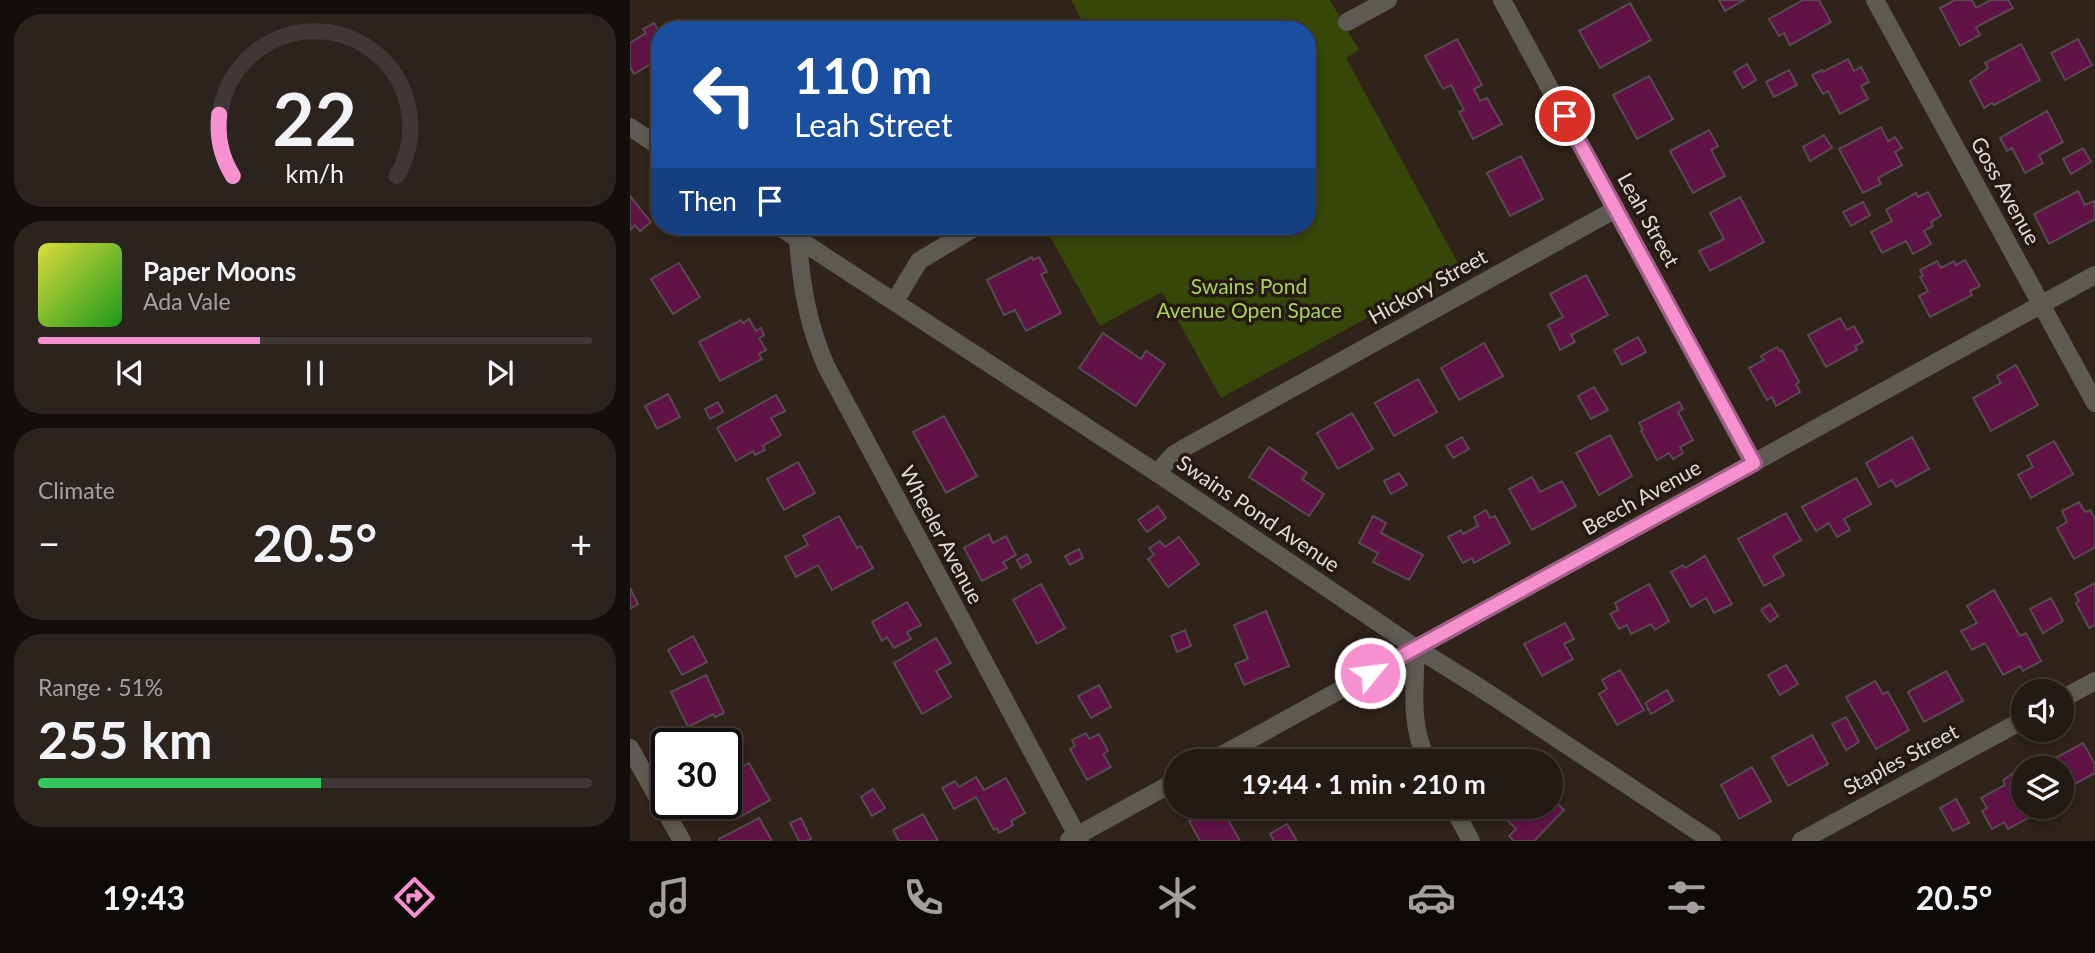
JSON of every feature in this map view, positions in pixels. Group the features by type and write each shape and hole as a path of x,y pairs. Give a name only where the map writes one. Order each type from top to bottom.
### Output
{"street":[{"path":"1348,22 1388,0"},
{"name":"Leah Street","path":"1502,0 1754,463"},
{"name":"Goss Avenue","path":"1875,0 2095,403"},
{"path":"630,127 651,141"},
{"name":"Hickory Street","path":"1157,473 1173,455 1186,447 1616,209"},
{"name":"Swains Pond Avenue","path":"792,235 1712,841"},
{"path":"894,301 923,256 961,235"},
{"name":"Wheeler Avenue","path":"798,239 805,306 827,368 1074,839"},
{"name":"Beech Avenue","path":"1234,749 2095,275"},
{"path":"1416,648 1414,715 1423,749"},
{"path":"2074,692 2095,681"},
{"name":"Staples Street","path":"1801,841 2011,727"},
{"path":"630,748 682,841"},
{"path":"1074,839 1164,788"},
{"path":"1459,819 1471,841"}],"green space":[{"name":"Swains Pond Avenue Open Space","path":"1071,0 1330,0 1359,50 1346,58 1460,267 1221,398 1162,292 1100,326 1049,235 1316,235 1316,21 1082,21"}],"building":[{"path":"1719,0 1744,0 1725,11"},
{"path":"1803,0 1819,0 1831,22 1790,45 1784,33 1779,36 1769,19"},
{"path":"1955,0 1972,0 1976,8 1991,0 2008,0 2013,8 1976,27 1980,35 1960,46 1940,8"},
{"path":"1630,3 1651,40 1600,68 1579,31"},
{"path":"651,25 651,68 649,65 634,74 630,67 630,43 646,33 643,29"},
{"path":"1457,39 1482,85 1474,89 1480,101 1487,98 1502,124 1473,139 1459,112 1464,110 1451,85 1443,89 1425,56"},
{"path":"2078,39 2092,65 2065,80 2051,53"},
{"path":"2021,44 2040,80 1984,108 1970,81 1988,68 1985,63"},
{"path":"1848,59 1854,71 1861,67 1869,82 1861,86 1868,99 1840,114 1828,91 1823,94 1812,75"},
{"path":"1747,64 1756,80 1743,88 1734,72"},
{"path":"1789,70 1797,85 1774,97 1766,82"},
{"path":"1649,76 1673,119 1637,139 1613,95"},
{"path":"2047,111 2063,142 2039,155 2043,163 2025,173 2012,148 2007,151 2000,138"},
{"path":"1881,127 1888,141 1895,137 1902,148 1895,152 1902,165 1878,178 1881,184 1863,193 1839,149"},
{"path":"1709,130 1718,146 1711,150 1725,176 1693,193 1670,151"},
{"path":"1824,135 1832,148 1810,161 1803,147"},
{"path":"2083,148 2091,162 2071,174 2063,159"},
{"path":"1521,156 1543,199 1510,216 1487,173"},
{"path":"2078,191 2085,205 2094,201 2095,219 2049,244 2034,214"},
{"path":"1928,192 1941,216 1931,222 1933,226 1924,231 1931,244 1913,254 1906,241 1882,253 1871,232 1892,221 1886,210 1916,193 1918,197"},
{"path":"630,196 651,222 640,231 635,225 630,230"},
{"path":"1740,197 1764,242 1710,271 1699,251 1724,239 1710,213"},
{"path":"1863,202 1870,215 1851,226 1843,212"},
{"path":"1032,257 1033,260 1039,257 1047,272 1041,274 1061,313 1026,331 1015,310 1004,315 987,280"},
{"path":"1965,260 1980,286 1970,291 1972,295 1930,317 1919,296 1928,291 1920,277 1923,276 1920,270 1937,261 1941,268 1954,261 1956,265"},
{"path":"679,263 700,297 673,314 651,279"},
{"path":"1586,275 1608,315 1571,335 1575,342 1560,350 1548,325 1563,317 1550,294"},
{"path":"1840,318 1847,330 1854,326 1863,342 1855,346 1857,350 1826,367 1808,335"},
{"path":"749,319 756,331 761,328 764,335 759,338 766,350 759,354 762,359 720,381 699,342 741,320 743,323"},
{"path":"1103,333 1141,359 1146,351 1165,364 1136,406 1079,368"},
{"path":"1638,337 1646,352 1622,365 1614,350"},
{"path":"1484,343 1503,376 1459,400 1441,368"},
{"path":"1777,347 1782,350 1799,382 1796,384 1800,392 1776,406 1772,397 1767,400 1749,368 1764,360 1761,356"},
{"path":"2016,365 2038,405 1991,431 1973,398 2001,383 1997,376"},
{"path":"1418,379 1437,412 1394,436 1375,403"},
{"path":"1594,387 1608,410 1591,419 1578,396"},
{"path":"668,394 680,417 657,429 645,406"},
{"path":"776,395 785,411 771,418 781,435 763,446 765,450 755,455 753,451 736,461 717,428"},
{"path":"718,402 723,412 710,419 705,409"},
{"path":"1679,402 1683,409 1678,412 1693,440 1680,447 1683,453 1673,459 1669,453 1657,460 1639,423"},
{"path":"1352,413 1373,449 1338,469 1317,433"},
{"path":"944,416 977,476 946,493 913,432"},
{"path":"1610,435 1632,476 1599,495 1576,453"},
{"path":"1462,437 1469,449 1453,458 1446,446"},
{"path":"1912,437 1929,469 1896,487 1892,480 1879,487 1866,463"},
{"path":"2054,441 2073,474 2031,498 2018,475 2033,467 2027,456"},
{"path":"1269,447 1307,473 1302,479 1324,494 1309,516 1249,477"},
{"path":"798,462 815,493 784,510 767,479"},
{"path":"1399,473 1407,485 1391,494 1384,481"},
{"path":"1532,477 1540,492 1562,481 1576,506 1532,530 1509,489"},
{"path":"1856,478 1871,504 1844,519 1850,530 1837,537 1829,523 1816,531 1802,507"},
{"path":"2079,502 2085,512 2090,510 2095,519 2095,547 2074,559 2057,528 2067,522 2062,511"},
{"path":"1158,506 1166,518 1147,532 1138,520"},
{"path":"1486,510 1490,518 1495,516 1510,543 1474,563 1472,558 1463,563 1448,537 1461,530 1463,534 1478,526 1474,517"},
{"path":"1786,513 1801,540 1773,556 1784,575 1764,586 1738,539"},
{"path":"839,516 857,548 861,546 873,568 832,590 818,565 796,577 785,557 808,545 803,536"},
{"path":"1373,516 1386,523 1381,533 1423,555 1409,580 1373,562 1378,553 1359,543"},
{"path":"989,534 993,543 1006,536 1016,555 1003,562 1007,568 982,581 964,548"},
{"path":"1179,537 1199,564 1168,587 1148,559 1154,555 1149,548 1160,541 1165,547"},
{"path":"1079,549 1083,558 1070,565 1065,556"},
{"path":"1027,554 1031,562 1021,568 1017,560"},
{"path":"1705,556 1732,604 1714,613 1706,598 1691,607 1671,572 1683,565 1685,568"},
{"path":"2095,583 2095,625 2089,628 2076,603 2079,601 2075,594"},
{"path":"1041,584 1065,628 1037,644 1013,600"},
{"path":"1649,584 1669,621 1655,630 1651,624 1631,634 1627,625 1619,629 1610,614 1618,610 1615,603"},
{"path":"630,588 638,604 630,609"},
{"path":"1994,590 2020,636 2026,633 2041,661 2023,671 2020,666 2003,675 1985,643 1972,650 1961,631 1977,623 1967,606"},
{"path":"2051,598 2063,621 2043,633 2030,609"},
{"path":"907,602 921,625 907,632 911,639 894,648 887,637 882,641 872,622"},
{"path":"1770,604 1778,616 1770,622 1761,610"},
{"path":"1266,611 1289,666 1244,685 1235,664 1248,659 1234,625"},
{"path":"1565,623 1574,639 1564,644 1573,659 1542,676 1524,644"},
{"path":"1185,630 1191,646 1177,652 1171,636"},
{"path":"693,636 707,662 682,675 668,650"},
{"path":"936,638 951,663 936,671 951,697 922,714 894,663"},
{"path":"1786,665 1798,684 1780,695 1768,675"},
{"path":"1620,670 1644,710 1617,725 1599,694 1607,689 1602,680"},
{"path":"1946,671 1963,701 1924,722 1908,692"},
{"path":"706,675 724,713 715,717 713,714 688,727 671,692"},
{"path":"1875,681 1883,694 1888,692 1909,730 1876,749 1846,697"},
{"path":"1099,685 1111,707 1091,718 1078,696"},
{"path":"1667,690 1673,701 1651,714 1645,703"},
{"path":"1846,717 1859,742 1846,750 1832,724"},
{"path":"1086,733 1089,739 1099,734 1108,751 1103,754 1111,767 1087,780 1070,749 1075,746 1072,740"},
{"path":"1812,735 1828,764 1788,786 1772,757"},
{"path":"2083,743 2095,764 2095,773 2074,784 2074,756 2059,756"},
{"path":"749,763 770,800 742,816 742,767"},
{"path":"1752,767 1771,801 1739,819 1721,785"},
{"path":"2011,775 2011,819 2026,819 2008,829 2004,822 1992,829 1982,811 1987,808 1981,798 2005,785 2003,780"},
{"path":"976,777 984,790 1006,778 1025,813 1011,821 1013,825 999,833 997,828 994,830 976,797 954,809 942,788 955,781 959,787"},
{"path":"873,789 885,808 872,816 861,797"},
{"path":"1956,799 1969,823 1953,831 1940,808"},
{"path":"923,814 938,841 899,841 893,830"},
{"path":"759,818 772,841 720,841 719,839"},
{"path":"801,818 811,839 806,841 799,841 790,823"},
{"path":"1228,819 1240,841 1200,841 1189,821"},
{"path":"1506,819 1555,819 1534,841 1514,841 1509,836 1516,829"},
{"path":"1287,824 1297,841 1274,841 1270,834"}],"route":[{"path":"1370,673 1754,463 1565,116"}]}
